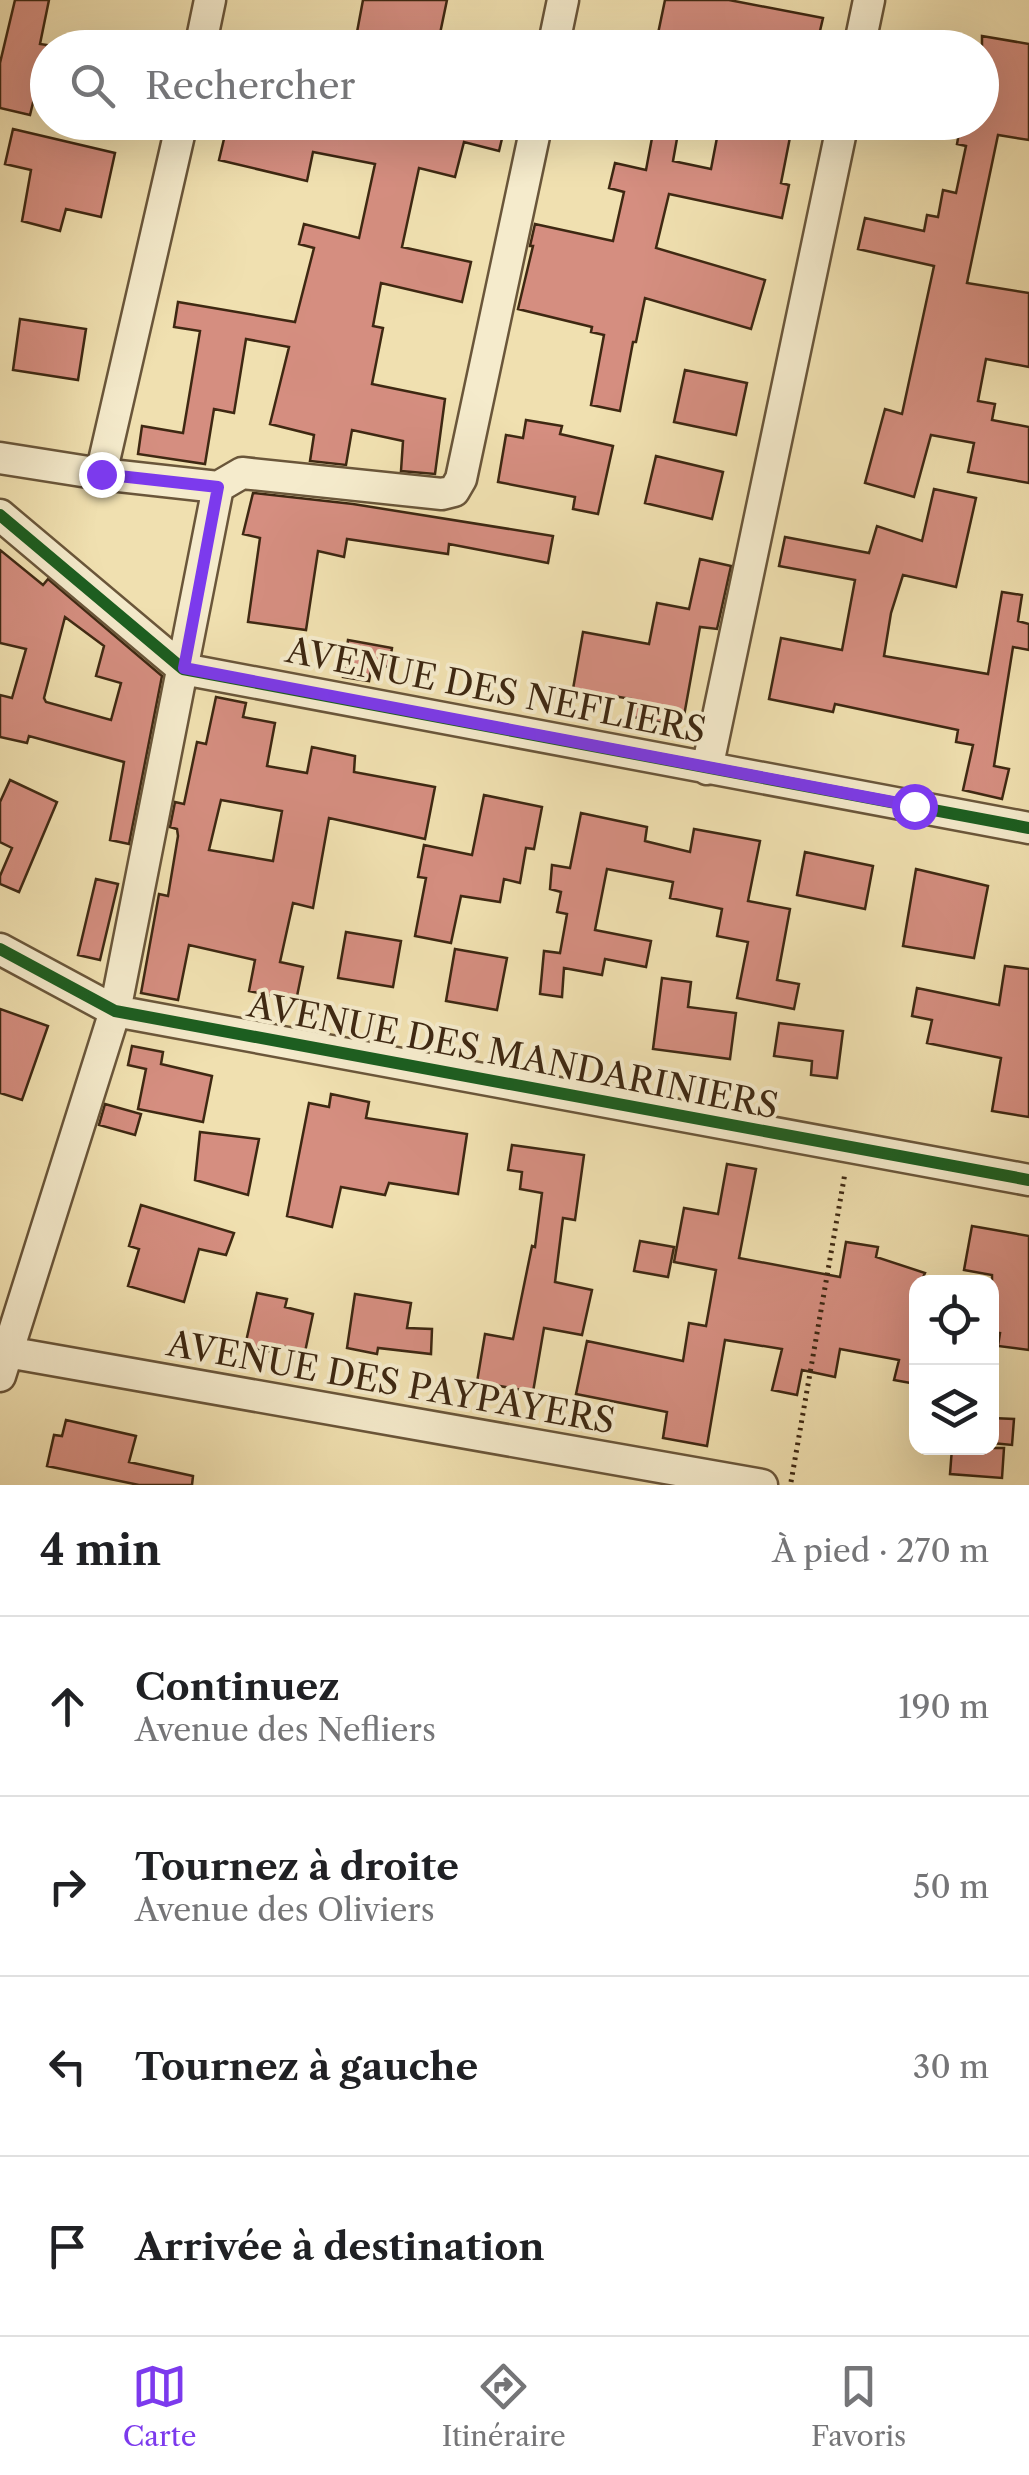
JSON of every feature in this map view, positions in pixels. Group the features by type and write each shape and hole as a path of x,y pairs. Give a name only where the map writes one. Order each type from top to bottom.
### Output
{"street":[{"path":"204,30 210,0"},
{"path":"557,30 564,0"},
{"path":"863,30 869,0"},
{"path":"101,474 178,140"},
{"path":"0,458 218,487 242,473 442,494 457,488 533,140"},
{"path":"706,768 839,140"},
{"path":"4,1364 116,1011 218,487"},
{"name":"AVENUE DES NEFLIERS","path":"0,515 184,668 1029,828"},
{"name":"AVENUE DES MANDARINIERS","path":"0,949 116,1011 1029,1180"},
{"name":"AVENUE DES PAYPAYERS","path":"4,1364 762,1485"}],"path":[{"path":"790,1485 850,1148"}],"building":[{"path":"15,0 49,0 43,30 30,30 30,115 0,108 0,63"},
{"path":"363,0 447,0 441,30 357,30"},
{"path":"665,0 729,0 823,18 820,30 659,30"},
{"path":"999,39 1029,44 1029,140 999,135"},
{"path":"13,129 30,133 30,140 60,140 115,153 101,217 66,209 60,231 22,221 31,170 5,164"},
{"path":"224,140 502,140 499,151 464,142 455,177 419,168 402,247 471,262 462,302 381,283 373,326 383,328 372,384 445,399 435,474 401,471 403,441 352,430 346,465 310,461 314,435 270,424 289,347 246,339 234,413 214,409 205,464 138,454 142,426 183,433 200,331 174,327 178,302 295,322 314,248 299,244 304,224 359,238 375,164 313,152 307,181 219,160"},
{"path":"652,140 677,140 673,161 711,169 717,140 789,140 781,183 789,185 782,218 669,194 656,248 765,280 751,329 645,298 620,411 591,405 604,335 591,332 592,327 518,309 535,224 613,241 624,192 609,188 615,163 646,170"},
{"path":"958,140 997,140 967,283 1029,293 1029,367 986,359 978,401 995,404 992,420 1029,427 1029,483 968,472 974,443 931,435 914,497 865,483 885,409 902,414 934,266 858,249 865,218 924,231 927,215 938,217 943,190 956,193 966,146 957,144"},
{"path":"20,319 86,329 78,380 13,370"},
{"path":"685,370 747,383 736,435 674,422"},
{"path":"526,420 562,426 560,434 613,446 598,514 573,509 575,497 498,482 506,435 523,438"},
{"path":"656,456 723,472 712,519 645,503"},
{"path":"934,489 976,498 956,587 903,575 891,613 884,656 988,674 1002,592 1022,595 1018,621 1029,624 1029,650 1013,647 994,766 1009,769 1002,799 963,790 973,745 956,742 958,730 835,704 833,712 769,699 781,638 842,650 855,580 779,566 785,537 869,553 877,526 922,541"},
{"path":"253,493 353,504 553,536 548,563 449,544 448,554 347,539 344,557 318,551 306,630 248,622 260,538 243,534"},
{"path":"0,550 43,585 48,579 162,676 129,844 110,840 124,762 29,736 27,743 0,737 0,695 12,698 26,649 0,643","holes":["65,617 104,646 96,676 121,683 111,720 46,702"]},
{"path":"700,559 731,566 717,629 700,627 684,716 671,713 669,724 628,716 631,699 573,689 583,632 649,644 657,603 689,609"},
{"path":"348,640 392,648 389,667 372,664 369,681 343,677"},
{"path":"216,697 246,703 243,717 275,723 267,766 307,773 312,747 355,756 354,772 435,787 425,839 329,818 313,908 293,903 280,962 303,967 296,1001 249,991 255,960 189,945 178,1000 141,993 159,894 168,896 178,836 177,829 170,827 175,802 184,804 197,742 206,744","holes":["221,800 282,811 273,861 209,850"]},
{"path":"10,780 57,802 19,892 0,884 12,848 0,842 0,802"},
{"path":"484,795 542,807 534,849 526,848 520,883 504,879 500,902 461,896 451,943 415,936 426,878 418,877 424,845 472,855"},
{"path":"581,813 647,827 645,841 690,852 694,829 760,841 748,901 790,909 777,980 799,984 794,1009 737,998 748,942 717,936 722,909 670,898 673,882 607,869 595,930 651,941 646,967 605,959 602,975 564,968 562,997 540,994 544,951 560,953 567,914 557,912 561,892 550,889 552,865 570,868"},
{"path":"805,852 873,866 865,909 797,895"},
{"path":"916,869 988,886 974,958 903,946"},
{"path":"96,879 118,884 100,960 78,955"},
{"path":"346,932 401,941 393,987 338,978"},
{"path":"455,949 507,958 497,1010 446,1001"},
{"path":"1005,966 1029,969 1029,1117 992,1111 1001,1058 927,1043 932,1020 912,1016 917,988 999,1005"},
{"path":"662,978 691,982 688,1007 736,1013 730,1059 653,1049"},
{"path":"0,1009 48,1026 22,1100 0,1093"},
{"path":"779,1023 843,1031 837,1078 811,1075 812,1061 774,1056"},
{"path":"132,1046 163,1052 161,1064 212,1076 203,1122 138,1109 146,1069 128,1065"},
{"path":"331,1094 369,1102 366,1118 467,1134 458,1194 389,1183 385,1195 341,1187 332,1227 287,1216 309,1103 329,1107"},
{"path":"105,1104 141,1114 135,1135 99,1125"},
{"path":"200,1132 259,1139 248,1195 195,1180"},
{"path":"512,1145 584,1155 575,1220 563,1218 555,1282 592,1290 582,1335 544,1328 533,1392 477,1382 485,1334 513,1339 532,1246 535,1247 542,1193 520,1189 522,1172 508,1170"},
{"path":"727,1164 756,1169 739,1258 840,1277 846,1242 878,1247 876,1257 925,1273 909,1275 909,1383 894,1380 899,1360 840,1349 835,1377 802,1370 797,1395 772,1390 782,1349 725,1340 707,1446 663,1438 667,1412 576,1394 587,1341 683,1361 689,1323 706,1326 716,1270 674,1262 684,1208 718,1214"},
{"path":"141,1205 234,1233 226,1255 199,1249 184,1302 128,1286 139,1249 129,1246"},
{"path":"972,1226 1029,1236 1029,1350 999,1346 999,1275 964,1270"},
{"path":"640,1241 674,1247 668,1277 634,1271"},
{"path":"257,1293 287,1299 285,1307 313,1314 305,1352 277,1345 275,1353 245,1346"},
{"path":"355,1294 411,1303 407,1328 432,1329 431,1354 378,1348 377,1354 347,1348"},
{"path":"999,1418 1014,1419 1012,1445 999,1444"},
{"path":"66,1420 136,1436 129,1462 193,1476 192,1485 139,1485 47,1466 54,1435 62,1436"},
{"path":"999,1448 1004,1448 1002,1478 950,1474 951,1455 999,1455"}],"cycle path":[{"path":"0,515 183,669 1029,828"},
{"path":"0,949 115,1011 1029,1180"}],"route":[{"path":"101,474 218,487 184,668 914,806"}]}
